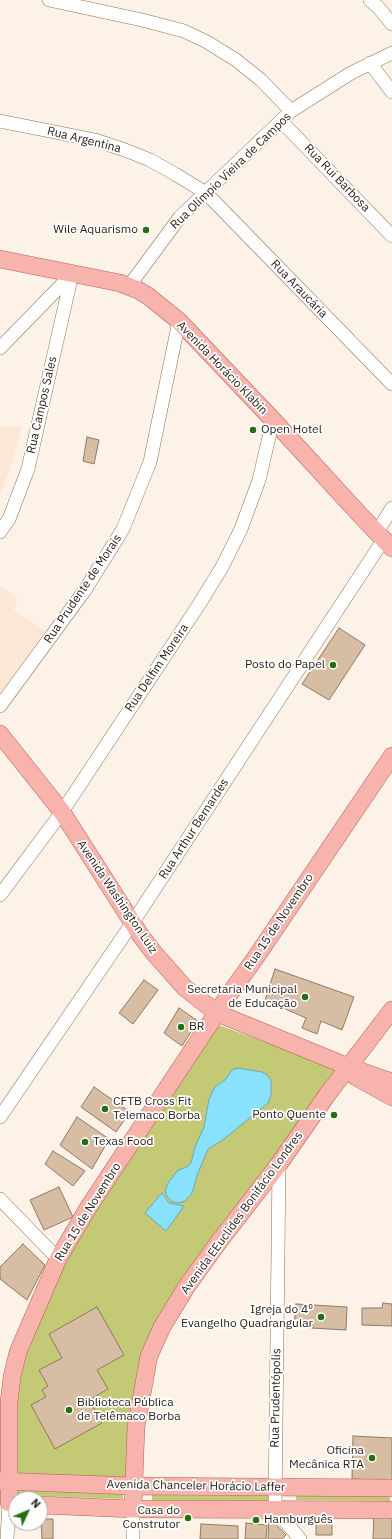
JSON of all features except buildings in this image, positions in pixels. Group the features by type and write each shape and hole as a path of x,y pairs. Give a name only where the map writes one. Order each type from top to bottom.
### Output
{"main road":[{"name":"Avenida Horácio Klabin","path":"0,259 129,286 148,296 179,321 384,539"},
{"name":"Avenida Washington Luiz","path":"0,734 62,812 154,953 185,988 218,1013 349,1067 392,1082"},
{"name":"Rua 15 de Novembro","path":"8,1504 5,1481 9,1402 12,1377 18,1352 58,1259 92,1202 392,756"},
{"name":"Avenida EEuclides Bonifácio Londres","path":"133,1509 136,1427 149,1356 162,1327 187,1286 279,1164 327,1095 392,1010"},
{"name":"Avenida Washington Luiz","path":"349,1067 357,1078 392,1097"},
{"name":"Avenida Chanceler Horácio Laffer","path":"5,1481 133,1486 392,1488"},
{"name":"Avenida Chanceler Horácio Laffer","path":"48,1505 133,1509 392,1510"}],"street":[{"path":"48,0 142,20 184,31 207,42 236,60 261,80 291,111"},
{"path":"376,2 392,24"},
{"name":"Rua Olímpio Vieira de Campos","path":"129,286 180,217 291,111 370,63 392,53"},
{"path":"370,63 392,92"},
{"name":"Rua Argentina","path":"0,121 95,140 125,150 150,160 206,193"},
{"name":"Rua Rui Barbosa","path":"281,121 392,236"},
{"name":"Rua Araucária","path":"206,193 392,384"},
{"path":"0,348 72,274"},
{"name":"Rua Campos Sales","path":"0,532 9,519 28,469 72,274"},
{"name":"Rua Prudente de Morais","path":"0,706 85,590 123,529 150,462 179,321"},
{"name":"Rua Delfim Moreira","path":"0,895 62,812 200,603 222,566 241,528 259,480 273,420"},
{"name":"Rua Arthur Bernardes","path":"0,1117 133,922 384,539 392,508"},
{"name":"Rua Prudentópolis","path":"275,1509 279,1164"},
{"path":"0,1199 58,1259"},
{"path":"7,1539 8,1504"},
{"path":"133,1509 133,1539"},
{"path":"275,1509 300,1539"}],"shaded area":[{"path":"0,426 22,427 0,496"},
{"path":"0,586 18,599 14,610 45,631 0,695"}],"green space":[{"path":"213,1023 342,1070 160,1316 138,1368 127,1437 127,1483 14,1476 15,1379 54,1278"},
{"path":"17,1490 44,1491 17,1491"},
{"path":"48,1491 123,1494 123,1499 48,1496"},
{"path":"152,1495 272,1496 273,1501 152,1500"},
{"path":"296,1496 390,1496 390,1501 296,1500"}],"water":[{"path":"237,1068 262,1072 267,1075 271,1080 271,1095 268,1103 224,1139 208,1149 192,1193 185,1201 179,1203 173,1202 168,1198 165,1191 168,1183 178,1170 187,1167 191,1163 195,1147 204,1127 209,1099 215,1087 225,1080 232,1070"},
{"path":"162,1193 169,1203 184,1206 166,1231 145,1213"}],"place":[{"name":"Wile Aquarismo","path":"146,230"},
{"name":"Open Hotel","path":"253,430"},
{"name":"Posto do Papel","path":"333,665"},
{"name":"Secretaria Municipal de Educação","path":"305,997"},
{"name":"BR","path":"181,1027"},
{"name":"CFTB Cross Fit Telemaco Borba","path":"105,1109"},
{"name":"Ponto Quente","path":"334,1115"},
{"name":"Texas Food","path":"85,1142"},
{"name":"Igreja do 4º Evangelho Quadrangular","path":"321,1317"},
{"name":"Biblioteca Pública de Telêmaco Borba","path":"69,1410"},
{"name":"Oficina Mecânica RTA","path":"372,1458"},
{"name":"Casa do Construtor","path":"188,1518"},
{"name":"Hamburguês","path":"256,1520"}]}
